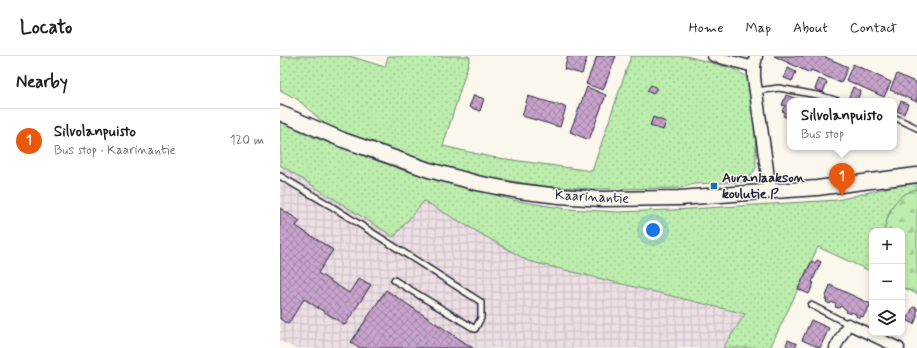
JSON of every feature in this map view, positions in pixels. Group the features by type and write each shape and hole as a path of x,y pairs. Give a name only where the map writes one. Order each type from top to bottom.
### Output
{"main road":[{"name":"Kaarinantie","path":"280,113 343,140 429,170 476,183 518,191 559,196 601,199 680,198 817,188 917,175"}],"street":[{"path":"713,56 755,62 756,91 770,191"},
{"path":"835,348 848,324 899,348"}],"lane":[{"path":"756,91 779,88 828,98"},
{"path":"897,118 917,128"},
{"path":"280,176 331,206 481,302 481,318 475,329 394,280"},
{"path":"810,305 848,324"}],"shaded area":[{"path":"280,165 394,236 424,201 528,261 745,315 723,348 294,348 280,341"}],"green space":[{"path":"280,56 349,56 385,67 388,56 469,56 470,58 443,146 491,157 592,171 631,56 686,56 734,69 744,75 749,81 752,89 756,168 747,182 694,184 680,188 596,189 541,186 485,177 442,166 353,139 324,123 297,99 280,90"},
{"path":"280,121 313,137 403,170 517,201 568,209 618,212 673,210 838,200 893,186 917,183 917,189 889,212 885,228 869,228 869,271 818,247 770,348 723,348 745,314 528,261 424,201 394,237 280,165"},
{"path":"917,189 917,294 905,288 905,228 885,228 888,216 894,204 903,195"}],"building":[{"path":"568,56 587,57 582,74 564,69"},
{"path":"597,56 616,56 603,90 586,84"},
{"path":"774,56 823,56 848,67 841,83 811,70 810,73"},
{"path":"853,64 891,82 884,97 846,80"},
{"path":"788,68 796,72 792,81 784,78"},
{"path":"897,74 917,83 917,102 890,90"},
{"path":"819,79 827,82 823,92 815,89"},
{"path":"651,85 657,88 653,94 647,91"},
{"path":"587,87 606,95 589,140 570,132"},
{"path":"853,87 861,91 858,98 849,97"},
{"path":"474,95 484,99 480,111 469,107"},
{"path":"786,95 794,98 787,98 787,118 783,116 785,112 782,111 785,106 782,105"},
{"path":"528,96 566,107 560,127 522,116"},
{"path":"901,101 908,104 904,114 897,111"},
{"path":"653,117 666,122 663,130 650,126"},
{"path":"280,208 300,221 296,226 333,250 318,273 349,293 359,278 371,285 345,325 304,299 288,324 280,319"},
{"path":"817,260 821,262 812,282 814,283 809,294 798,289 812,261 815,263"},
{"path":"830,285 869,303 869,307 863,317 861,316 860,318 856,316 856,314 846,312 847,310 840,306 839,308 835,307 836,304 831,302 830,304 826,302 827,300 825,299"},
{"path":"386,290 473,348 360,348 351,342"},
{"path":"913,307 917,308 917,317 914,324 907,320"},
{"path":"811,320 829,328 820,348 802,340"},
{"path":"788,340 797,344 795,348 791,348 786,345"}],"place":[{"name":"Auranlaakson koulutie P","path":"714,186"},
{"name":"Silvolanpuisto","path":"842,196"}]}
